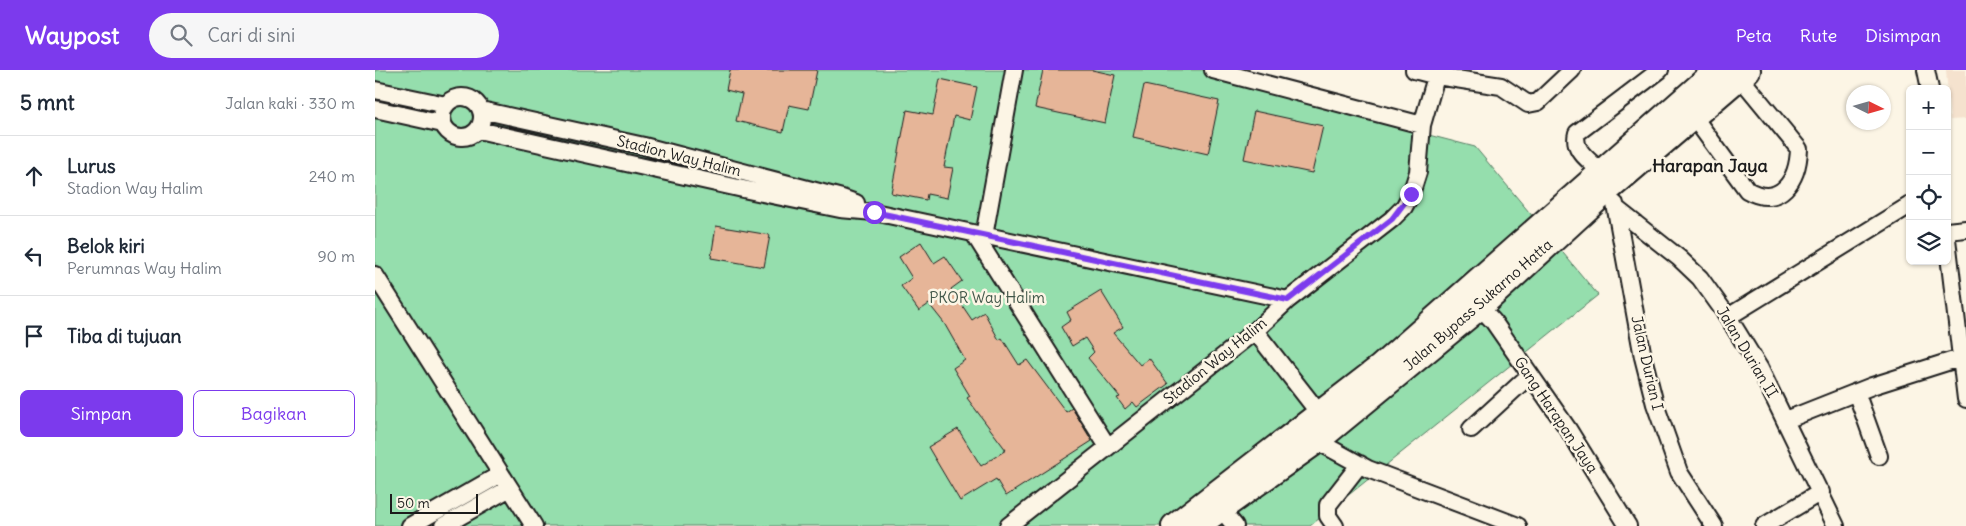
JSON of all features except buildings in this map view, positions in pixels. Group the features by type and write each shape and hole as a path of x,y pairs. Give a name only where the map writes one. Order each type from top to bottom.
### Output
{"highway":[{"name":"Jalan Bypass Sukarno Hatta","path":"1174,526 1407,344 1609,190 1717,70"},
{"name":"Jalan Bypass Sukarno Hatta","path":"1197,526 1317,441 1480,307 1741,72"}],"street":[{"path":"1014,70 979,235 1108,447"},
{"path":"1213,70 1248,74 1422,125"},
{"path":"1414,70 1501,86 1528,104 1538,102 1568,71"},
{"name":"Jalan Durian II","path":"1660,70 1577,133 1575,143 1577,149 1609,190 1700,278 1729,317 1760,368 1836,526"},
{"path":"1926,70 1929,85"},
{"path":"1693,116 1747,190 1758,196 1766,197 1778,194 1791,183 1799,167 1799,150 1741,72"},
{"path":"1288,300 1379,230 1404,206 1411,194 1419,172 1422,125 1437,73"},
{"path":"375,90 446,104"},
{"path":"465,97 477,104 481,110 482,117 478,130 466,137 459,137 447,131 443,124 443,111 446,104 452,100 465,97"},
{"path":"375,109 443,124"},
{"name":"Stadion Way Halim","path":"481,110 747,173 842,198 874,212"},
{"name":"Stadion Way Halim","path":"478,130 743,190 840,208 874,212 1288,300"},
{"path":"681,176 685,157"},
{"path":"743,190 747,173"},
{"name":"Jalan Durian I","path":"1609,190 1643,357 1655,404 1679,472 1714,526"},
{"path":"1729,317 1906,207"},
{"path":"1951,231 1966,229"},
{"path":"1951,257 1960,299 1960,358 1966,398"},
{"path":"375,275 534,526"},
{"name":"Stadion Way Halim","path":"1009,526 1255,331 1288,300"},
{"name":"Gang Harapan Jaya","path":"1480,307 1568,428 1628,526"},
{"path":"1255,331 1319,413"},
{"path":"1786,420 1856,392 1960,358"},
{"path":"1471,429 1530,375"},
{"path":"1856,392 1879,456"},
{"path":"1317,441 1360,464 1518,526"},
{"path":"1335,526 1328,516 1328,505 1360,464"},
{"path":"410,526 505,481"},
{"path":"443,526 505,481"},
{"path":"1764,526 1821,492"},
{"path":"1220,508 1235,526"}],"shaded area":[{"path":"1946,70 1966,70 1966,119 1951,120 1951,85 1947,85"}],"green space":[{"name":"PKOR Way Halim","path":"375,70 1219,70 1421,133 1475,147 1598,295 1310,526 375,526"}],"district":[{"name":"Harapan Jaya","path":"1710,166"}],"route":[{"path":"874,212 1288,300 1392,219 1404,206 1411,194"}]}
